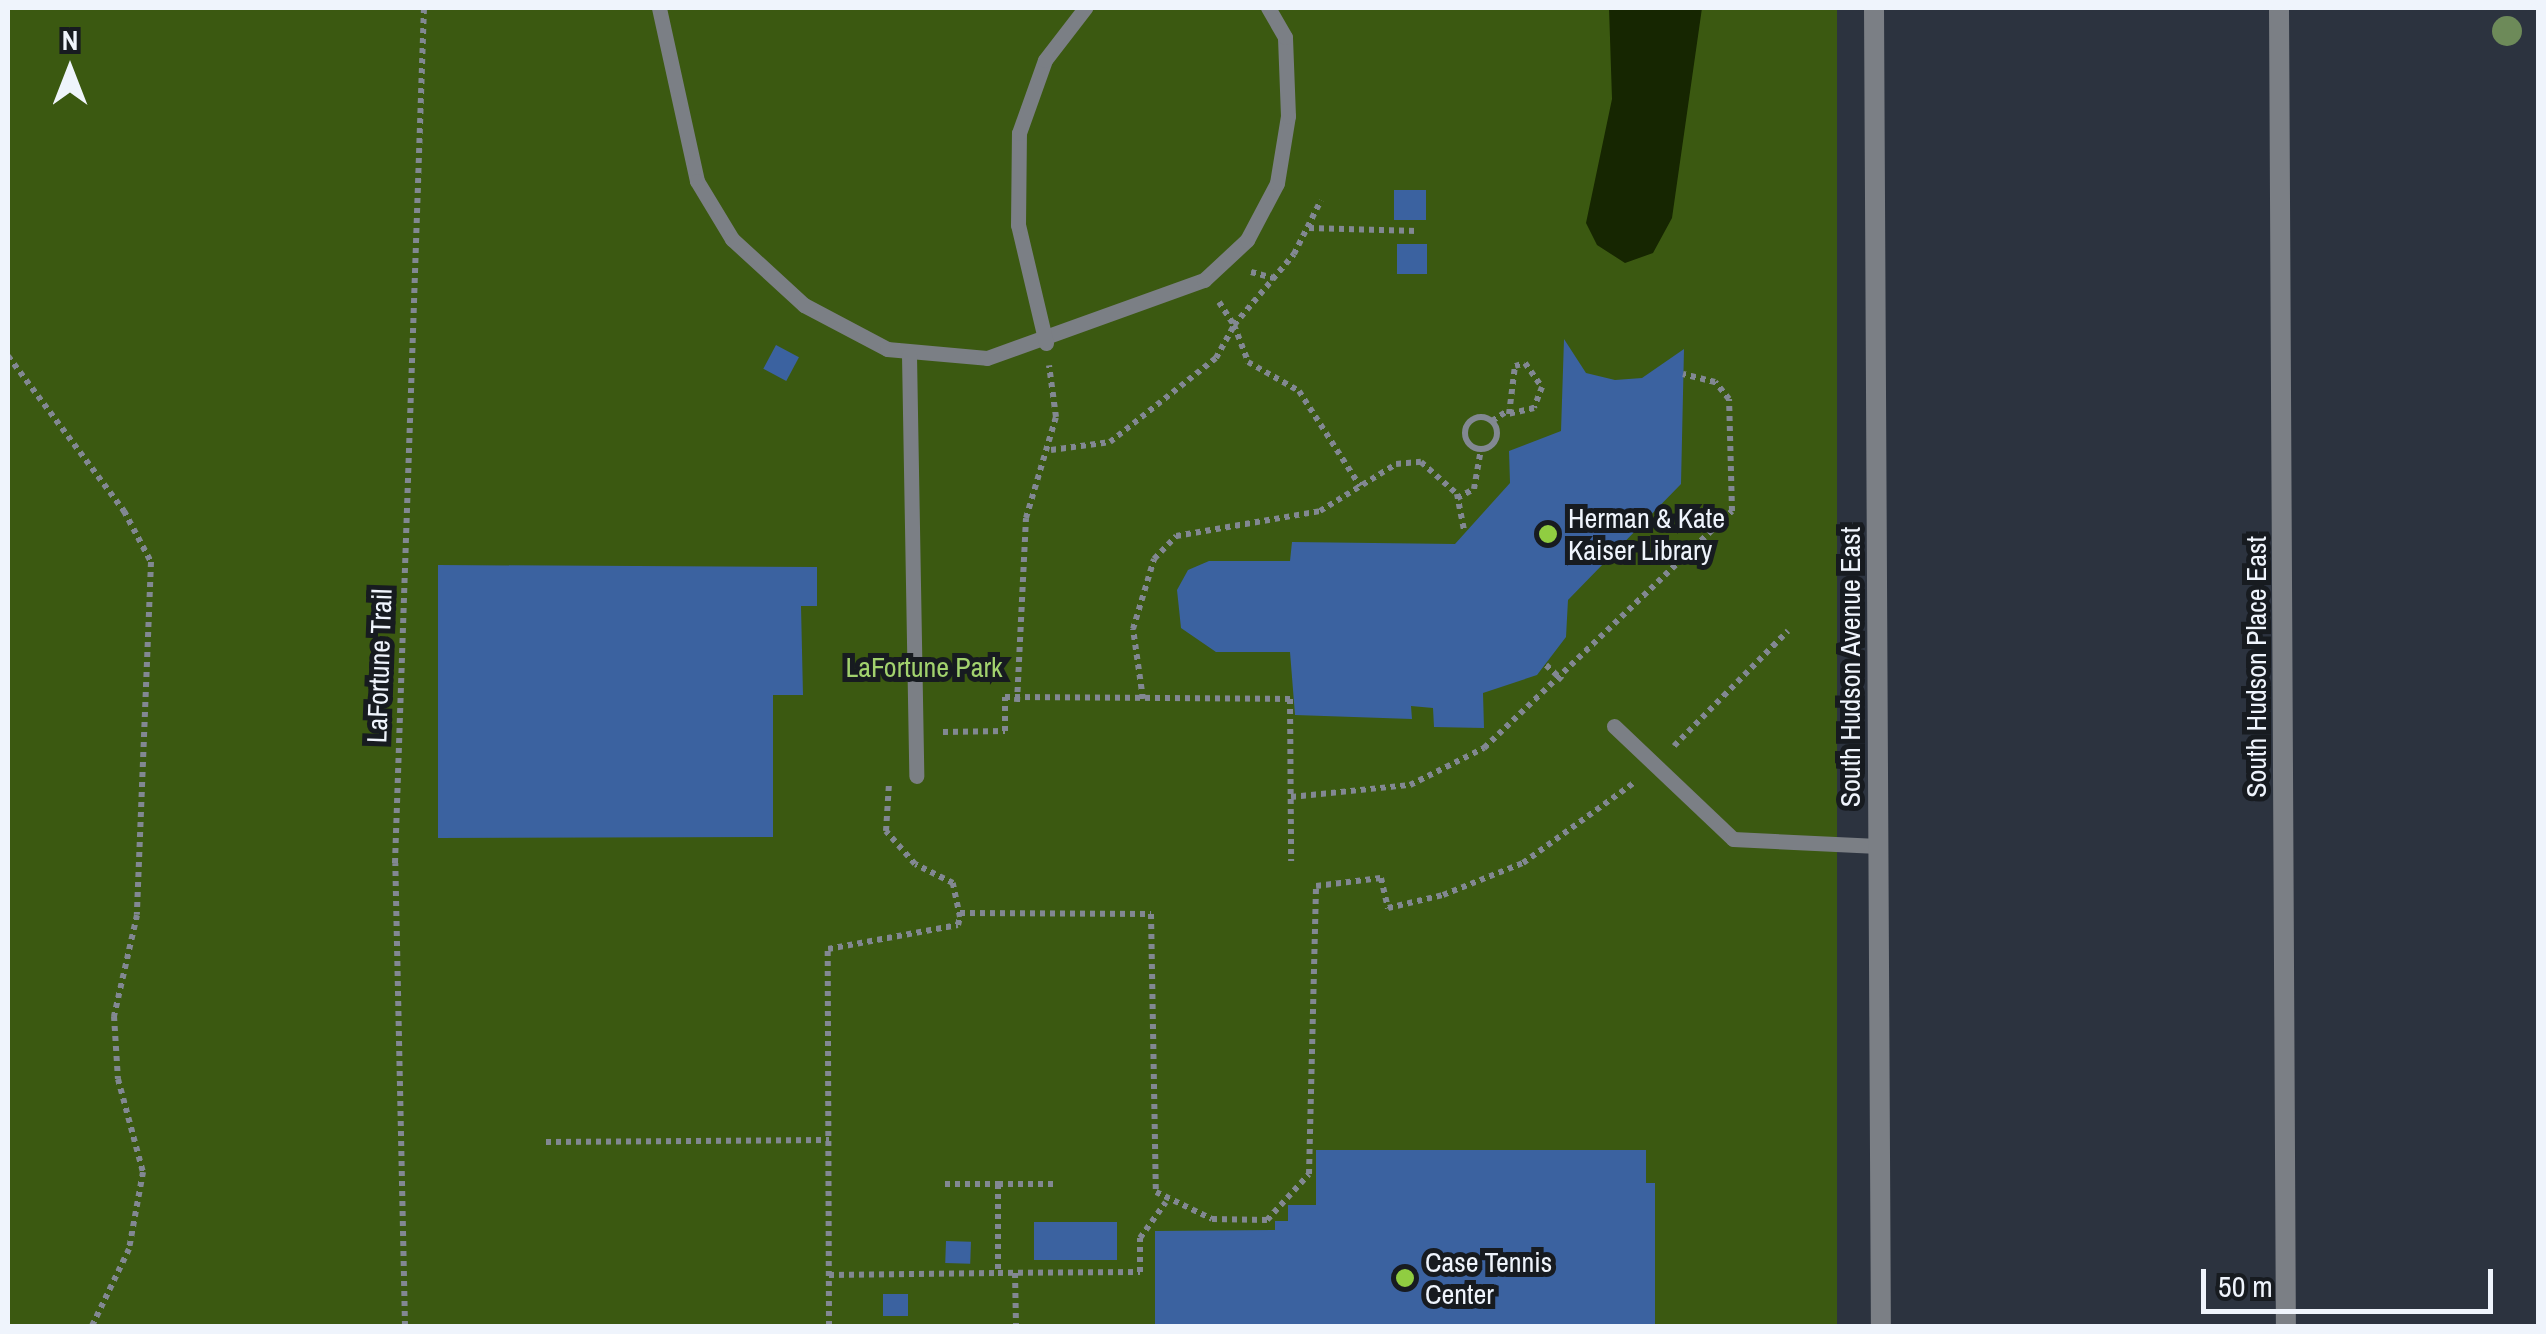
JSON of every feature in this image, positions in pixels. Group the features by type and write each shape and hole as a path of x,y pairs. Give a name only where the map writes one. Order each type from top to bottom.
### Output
{"street":[{"name":"South Hudson Avenue East","path":"1874,8 1881,1326"},
{"name":"South Hudson Place East","path":"2278,8 2286,1326"}],"lane":[{"path":"659,8 671,88 715,216 804,305 910,355 987,358 1046,343 1204,280 1265,216 1284,149 1289,73 1285,37 1268,8"},
{"path":"1046,343 1018,226 1019,133 1045,60 1085,8"},
{"path":"910,355 916,776"},
{"path":"1614,726 1653,768 1732,839 1878,846"}],"path":[{"name":"LaFortune Trail","path":"405,1326 396,863 424,8"},
{"path":"1051,450 1110,442 1216,358 1234,325 1309,228 1320,200"},
{"path":"1309,228 1417,231"},
{"path":"1234,325 1248,362 1299,391 1360,486"},
{"path":"1017,702 1026,518 1051,450 1056,406 1046,343"},
{"path":"8,356 124,511 151,562 137,915 114,1016 118,1080 144,1172 129,1249 92,1326"},
{"path":"1457,498 1474,489 1480,449 1466,428 1492,422 1508,410 1534,408 1542,387 1525,364 1515,366 1508,410"},
{"path":"1291,797 1410,784 1484,748 1562,680 1732,510 1729,399 1715,382 1684,374"},
{"path":"1480,449 1496,440 1492,422"},
{"path":"1143,699 1133,629 1154,560 1176,536 1320,510 1396,464 1422,462 1440,471 1457,498 1464,530"},
{"path":"960,914 1152,914 1156,1192 1166,1202 1212,1219 1266,1220 1310,1174 1316,886 1381,878 1388,908 1442,895 1552,846 1653,768 1788,631"},
{"path":"1546,665 1562,680"},
{"path":"829,1326 828,948 958,925 960,914 953,883 915,864 886,832 890,778 916,742 956,729 1004,730 1004,698 1017,702 1290,699 1291,861"},
{"path":"546,1142 829,1140"},
{"path":"945,1184 1054,1184"},
{"path":"998,1184 998,1273"},
{"path":"829,1275 1140,1272 1140,1238 1166,1202"},
{"path":"1015,1273 1016,1326"}],"green space":[{"name":"LaFortune Park","path":"8,8 1837,8 1837,1326 8,1326"}],"shaded area":[{"path":"1609,8 1702,8 1672,218 1653,253 1625,263 1597,245 1586,223 1612,99"}],"building":[{"path":"1394,190 1426,190 1426,220 1394,220"},
{"path":"1397,244 1427,244 1427,274 1397,274"},
{"name":"Herman & Kate Kaiser Library","path":"1564,339 1586,373 1615,380 1642,378 1684,349 1681,484 1568,600 1566,637 1537,675 1483,693 1484,728 1434,727 1433,708 1411,706 1412,719 1295,715 1290,652 1216,652 1181,628 1177,590 1188,570 1209,561 1290,561 1292,542 1455,544 1510,483 1509,451 1561,431"},
{"path":"776,345 799,357 786,381 763,369"},
{"path":"438,565 817,567 817,606 801,606 803,695 773,695 773,837 438,838"},
{"name":"Case Tennis Center","path":"1316,1150 1646,1150 1646,1183 1655,1183 1655,1326 1155,1325 1155,1231 1275,1230 1275,1221 1288,1221 1288,1205 1316,1205"},
{"path":"1034,1222 1117,1222 1117,1260 1034,1260"},
{"path":"946,1241 971,1242 970,1264 945,1263"},
{"path":"883,1294 908,1294 908,1316 883,1316"}],"place":[{"name":"Herman & Kate Kaiser Library","path":"1548,534"},
{"name":"Case Tennis Center","path":"1405,1278"}]}
